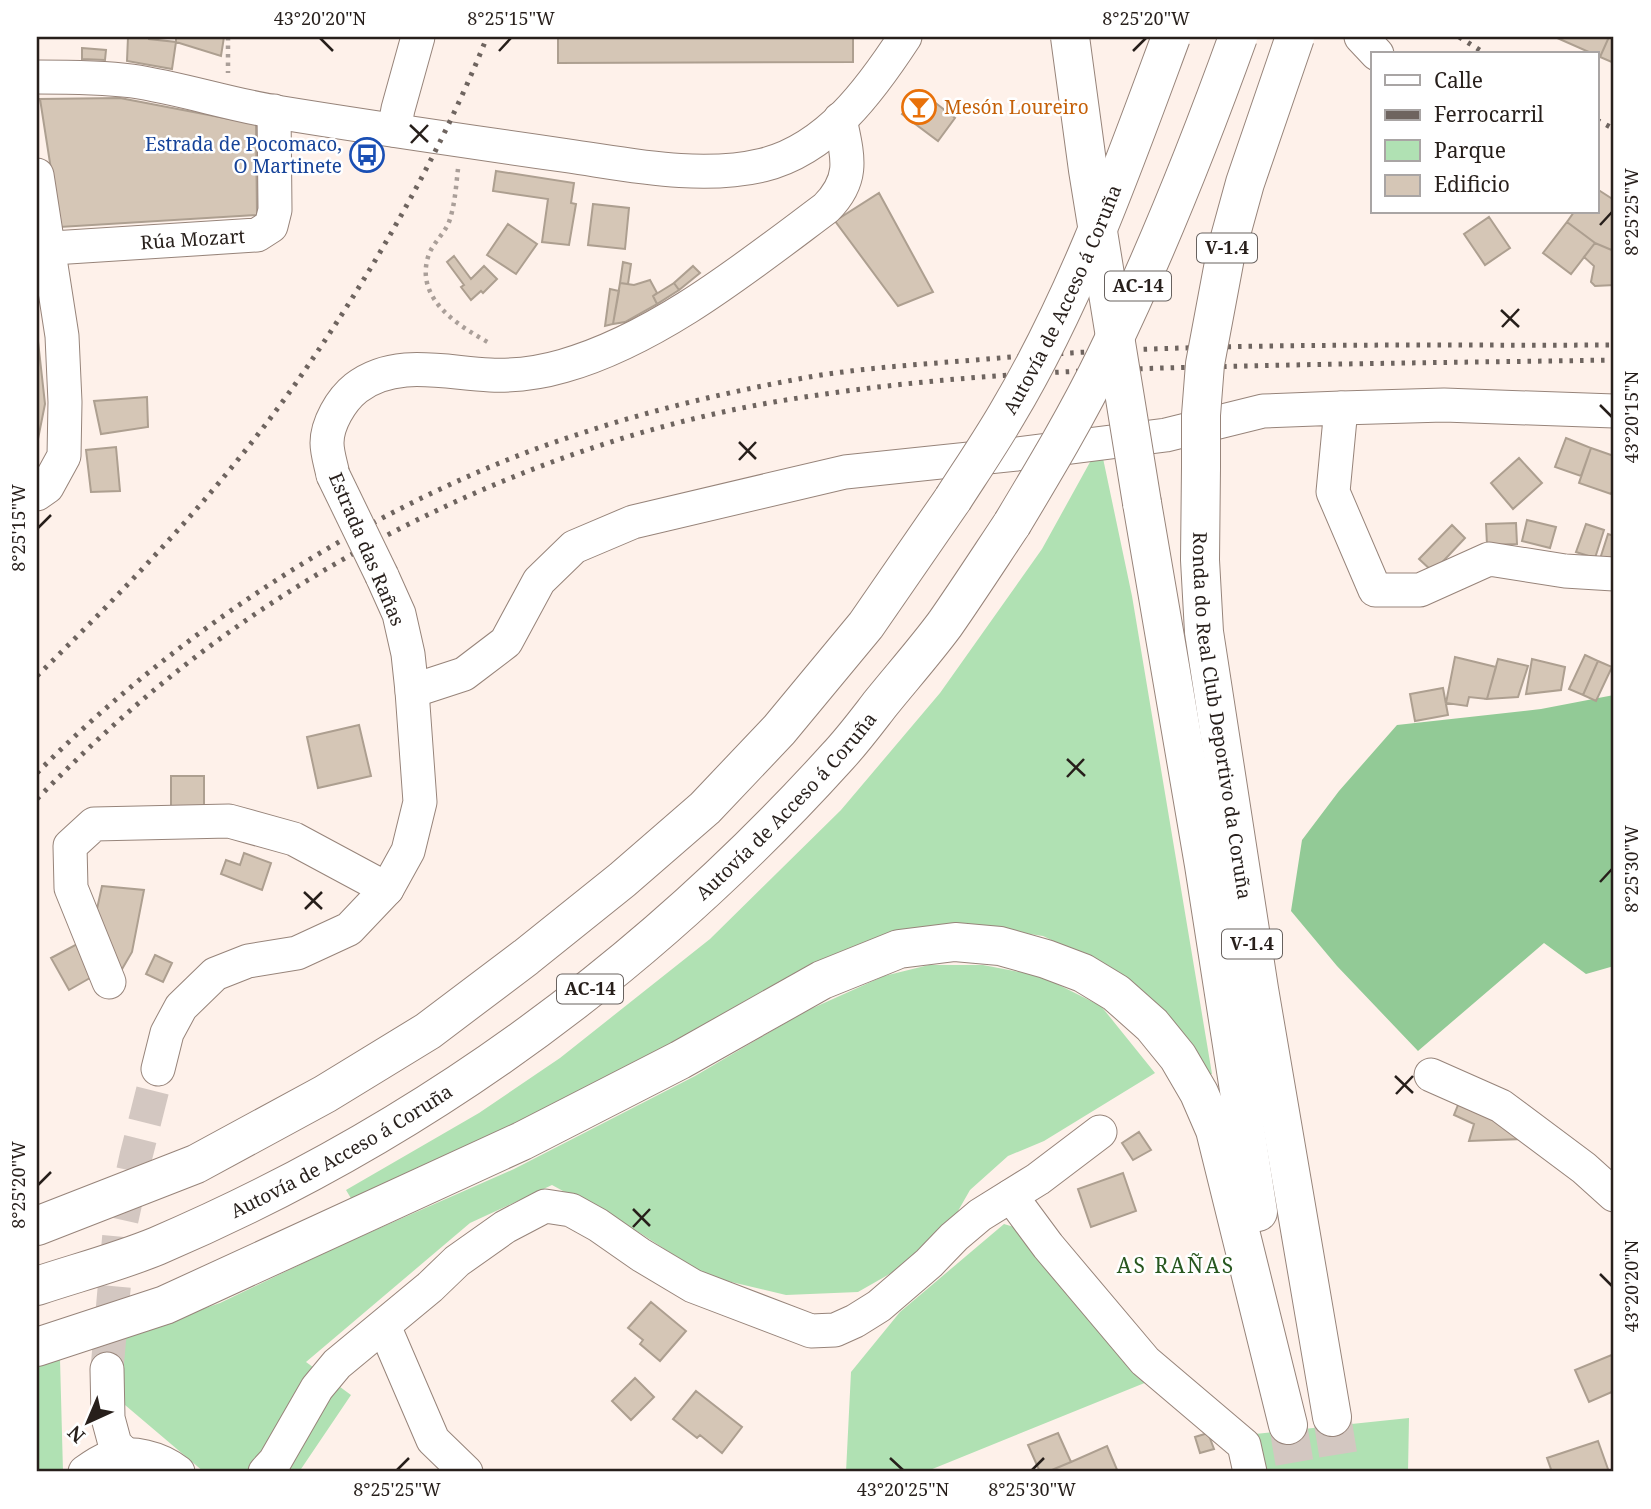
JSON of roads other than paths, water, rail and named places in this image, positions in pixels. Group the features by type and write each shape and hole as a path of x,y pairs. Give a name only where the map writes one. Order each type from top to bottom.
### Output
{"highway":[{"name":"Ronda do Real Club Deportivo da Coruña","path":"37,1347 165,1305 522,1141 680,1060 822,980 900,949 955,942 1000,946 1083,973 1116,993 1143,1017 1178,1057 1199,1093 1215,1130 1288,1425 1240,1092 1088,170 1070,37"},
{"name":"Autovía de Acceso á Coruña","path":"37,1226 196,1164 325,1094 428,1031 622,880 705,808 779,730 866,625 953,499 1008,413 1089,249 1128,154 1171,37"},
{"name":"Autovía de Acceso á Coruña","path":"37,1286 155,1247 261,1197 367,1142 466,1079 567,1007 655,937 738,862 839,755 944,624 1012,524 1058,447 1105,357 1187,171 1238,37"},
{"name":"Ronda do Real Club Deportivo da Coruña","path":"1295,37 1245,183 1226,252 1205,364 1201,415 1199,560 1204,632 1259,989 1332,1417"}],"street":[{"path":"394,130 418,37"},
{"path":"37,77 131,81 274,111 394,130 635,164 722,170 764,164 796,152 840,120 865,95 905,37"},
{"path":"1361,37 1375,52"},
{"name":"Rúa Mozart","path":"43,249 257,235 264,231 271,226 275,211 274,111"},
{"name":"Estrada das Rañas","path":"158,1069 167,1033 181,1007 215,974 248,961 297,953 349,929 387,889 408,852 420,802 408,654 399,614 333,475 327,443 331,425 340,406 355,389 374,378 395,371 434,369 487,375 535,373 594,356 658,323 727,280 826,208 838,195 846,180 845,143 840,120"},
{"path":"37,175 43,249 62,336 64,456 47,487 37,494"},
{"path":"412,691 464,674 506,642 539,580 574,547 633,522 845,472 1166,435 1263,411 1444,405 1614,411"},
{"path":"1340,408 1333,492 1375,590 1420,590 1489,559 1565,571 1614,574"},
{"path":"109,982 71,888 70,846 94,824 229,821 293,839 387,889"},
{"path":"1431,1076 1501,1106 1574,1160 1614,1195"},
{"path":"265,1472 275,1461 317,1388 337,1364 457,1261 505,1227 545,1206 571,1210 666,1271 702,1290 758,1309 811,1332 835,1330 879,1306 980,1214 1038,1180 1100,1132"},
{"path":"1011,1196 1048,1246 1145,1361 1244,1444 1250,1472"},
{"path":"384,1326 433,1440 466,1472"},
{"path":"107,1369 108,1418 114,1444 127,1456"},
{"path":"90,1469 108,1418"},
{"path":"90,1469 110,1457 127,1456 161,1460 178,1472"}],"tunnel":[{"path":"107,1369 119,1233 158,1069"},
{"path":"1332,1417 1341,1472"},
{"path":"1288,1425 1296,1472"}],"railway":[{"path":"37,676 109,604 212,491 305,370 381,250 428,166 487,37"},
{"path":"1459,37 1483,52"},
{"path":"1598,121 1614,129"},
{"path":"37,773 155,667 288,572 359,530 432,493 505,461 579,434 664,409 809,377 898,366 1065,353 1222,347 1614,345"},
{"path":"37,799 104,734 175,673 240,624 310,579 382,538 458,501 535,468 614,441 694,419 774,402 892,385 1011,375 1189,367 1614,360"}],"place":[{"name":"Mesón Loureiro","path":"919,107"},
{"name":"Estrada de Pocomaco, O Martinete","path":"367,155"}],"district":[{"name":"AS RAÑAS","path":"1176,1266"}]}
